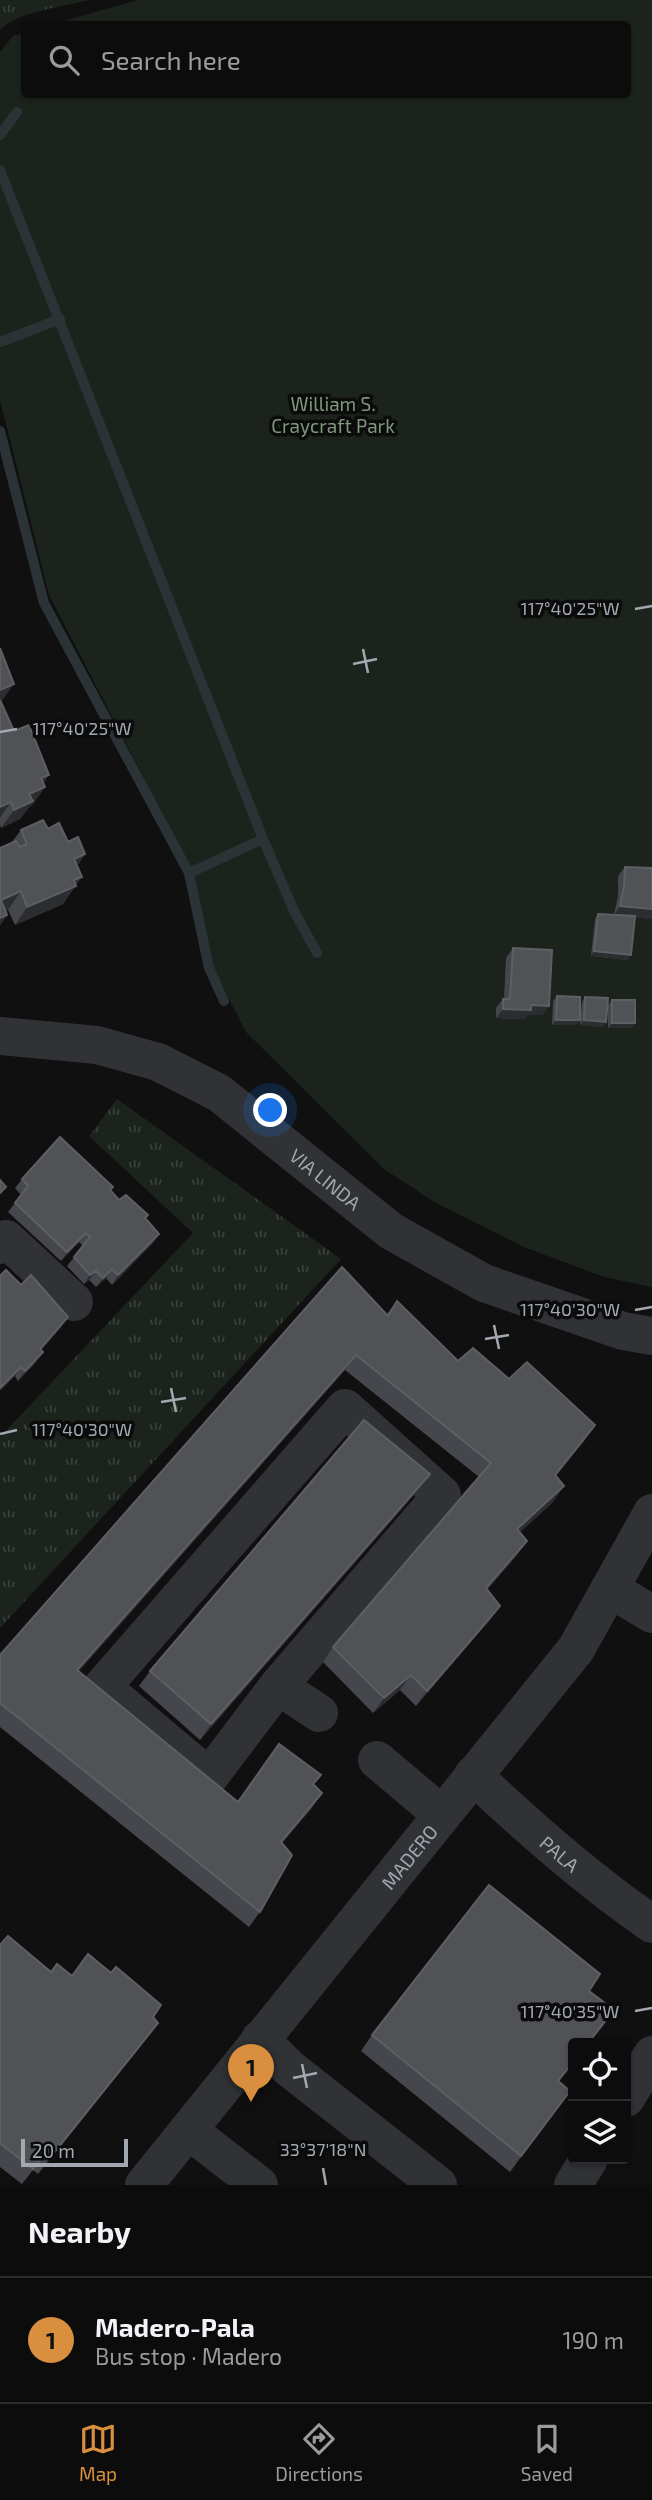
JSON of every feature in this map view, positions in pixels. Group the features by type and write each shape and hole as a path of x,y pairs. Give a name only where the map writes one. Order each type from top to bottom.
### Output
{"street":[{"name":"VIA LINDA","path":"0,1036 97,1045 158,1062 219,1093 391,1231 484,1283 623,1331 652,1336"},
{"path":"0,1245 6,1239 74,1302"},
{"path":"345,1408 442,1495 278,1686 209,1777 102,1687 345,1408"},
{"name":"MADERO","path":"144,2185 576,1649 652,1513"},
{"path":"610,1589 652,1614"},
{"path":"278,1686 319,1713"},
{"path":"377,1760 441,1814"},
{"name":"PALA","path":"473,1775 522,1822 605,1892 652,1924"},
{"path":"260,2039 289,2068 438,2185"},
{"path":"631,2090 652,2055"},
{"path":"188,2130 259,2185"},
{"path":"573,2185 586,2164"}],"green space":[{"path":"0,0 90,0 29,14 0,30"},
{"name":"William S. Craycraft Park","path":"138,0 652,0 652,1287 604,1277 524,1247 436,1203 384,1169 246,1032 214,970 193,873 49,595 0,400 0,52 13,36 21,34 21,98 631,98 631,21 64,21"},
{"path":"117,1099 341,1259 0,1628 0,1437 193,1233 89,1136"}],"building":[{"path":"0,648 14,684 0,690"},
{"path":"0,700 14,731 29,725 49,775 41,778 45,787 29,794 33,801 14,810 11,802 0,807"},
{"path":"43,820 48,829 59,823 68,842 78,837 85,854 74,859 82,877 74,880 76,886 27,907 21,891 1,900 7,915 0,918 0,848 16,841 20,847 27,844 21,830"},
{"path":"625,867 652,868 652,909 620,906"},
{"path":"598,914 635,916 631,955 594,951"},
{"path":"513,948 552,950 549,1006 531,1005 531,1010 503,1009 503,999 510,999"},
{"path":"557,996 580,997 580,1020 556,1020"},
{"path":"585,997 608,998 606,1022 584,1020"},
{"path":"612,1000 635,1000 635,1023 612,1023"},
{"path":"60,1137 113,1187 110,1190 119,1200 126,1195 148,1215 145,1218 159,1234 118,1275 112,1269 103,1278 96,1271 90,1275 74,1257 90,1237 86,1233 67,1252 15,1203 28,1186 22,1179"},
{"path":"0,1180 6,1187 0,1193"},
{"path":"342,1267 388,1316 397,1301 458,1361 473,1348 509,1379 527,1362 595,1425 555,1475 564,1486 517,1529 527,1541 486,1588 500,1606 427,1691 411,1675 384,1698 333,1647 491,1463 356,1355 77,1670 238,1802 279,1744 321,1775 313,1784 322,1793 281,1842 292,1855 260,1912 0,1703 0,1655"},
{"path":"6,1270 21,1285 31,1275 68,1317 40,1349 43,1352 25,1371 21,1367 0,1388 0,1276"},
{"path":"364,1420 430,1474 211,1724 150,1671"},
{"path":"489,1885 600,1974 589,1991 614,2010 592,2038 568,2038 568,2068 558,2081 568,2089 568,2094 521,2156 372,2035"},
{"path":"8,1936 51,1972 57,1964 72,1976 88,1954 111,1973 116,1967 161,2005 153,2017 158,2023 49,2159 44,2155 33,2169 0,2143 0,1945"}],"waterway":[{"path":"0,135 17,112"},
{"path":"0,170 263,839 295,913 317,953"},
{"path":"0,342 60,319"},
{"path":"0,431 44,603 189,873 263,839"},
{"path":"189,873 209,968 224,1001"}],"place":[{"name":"Madero-Pala","path":"251,2102"}]}
